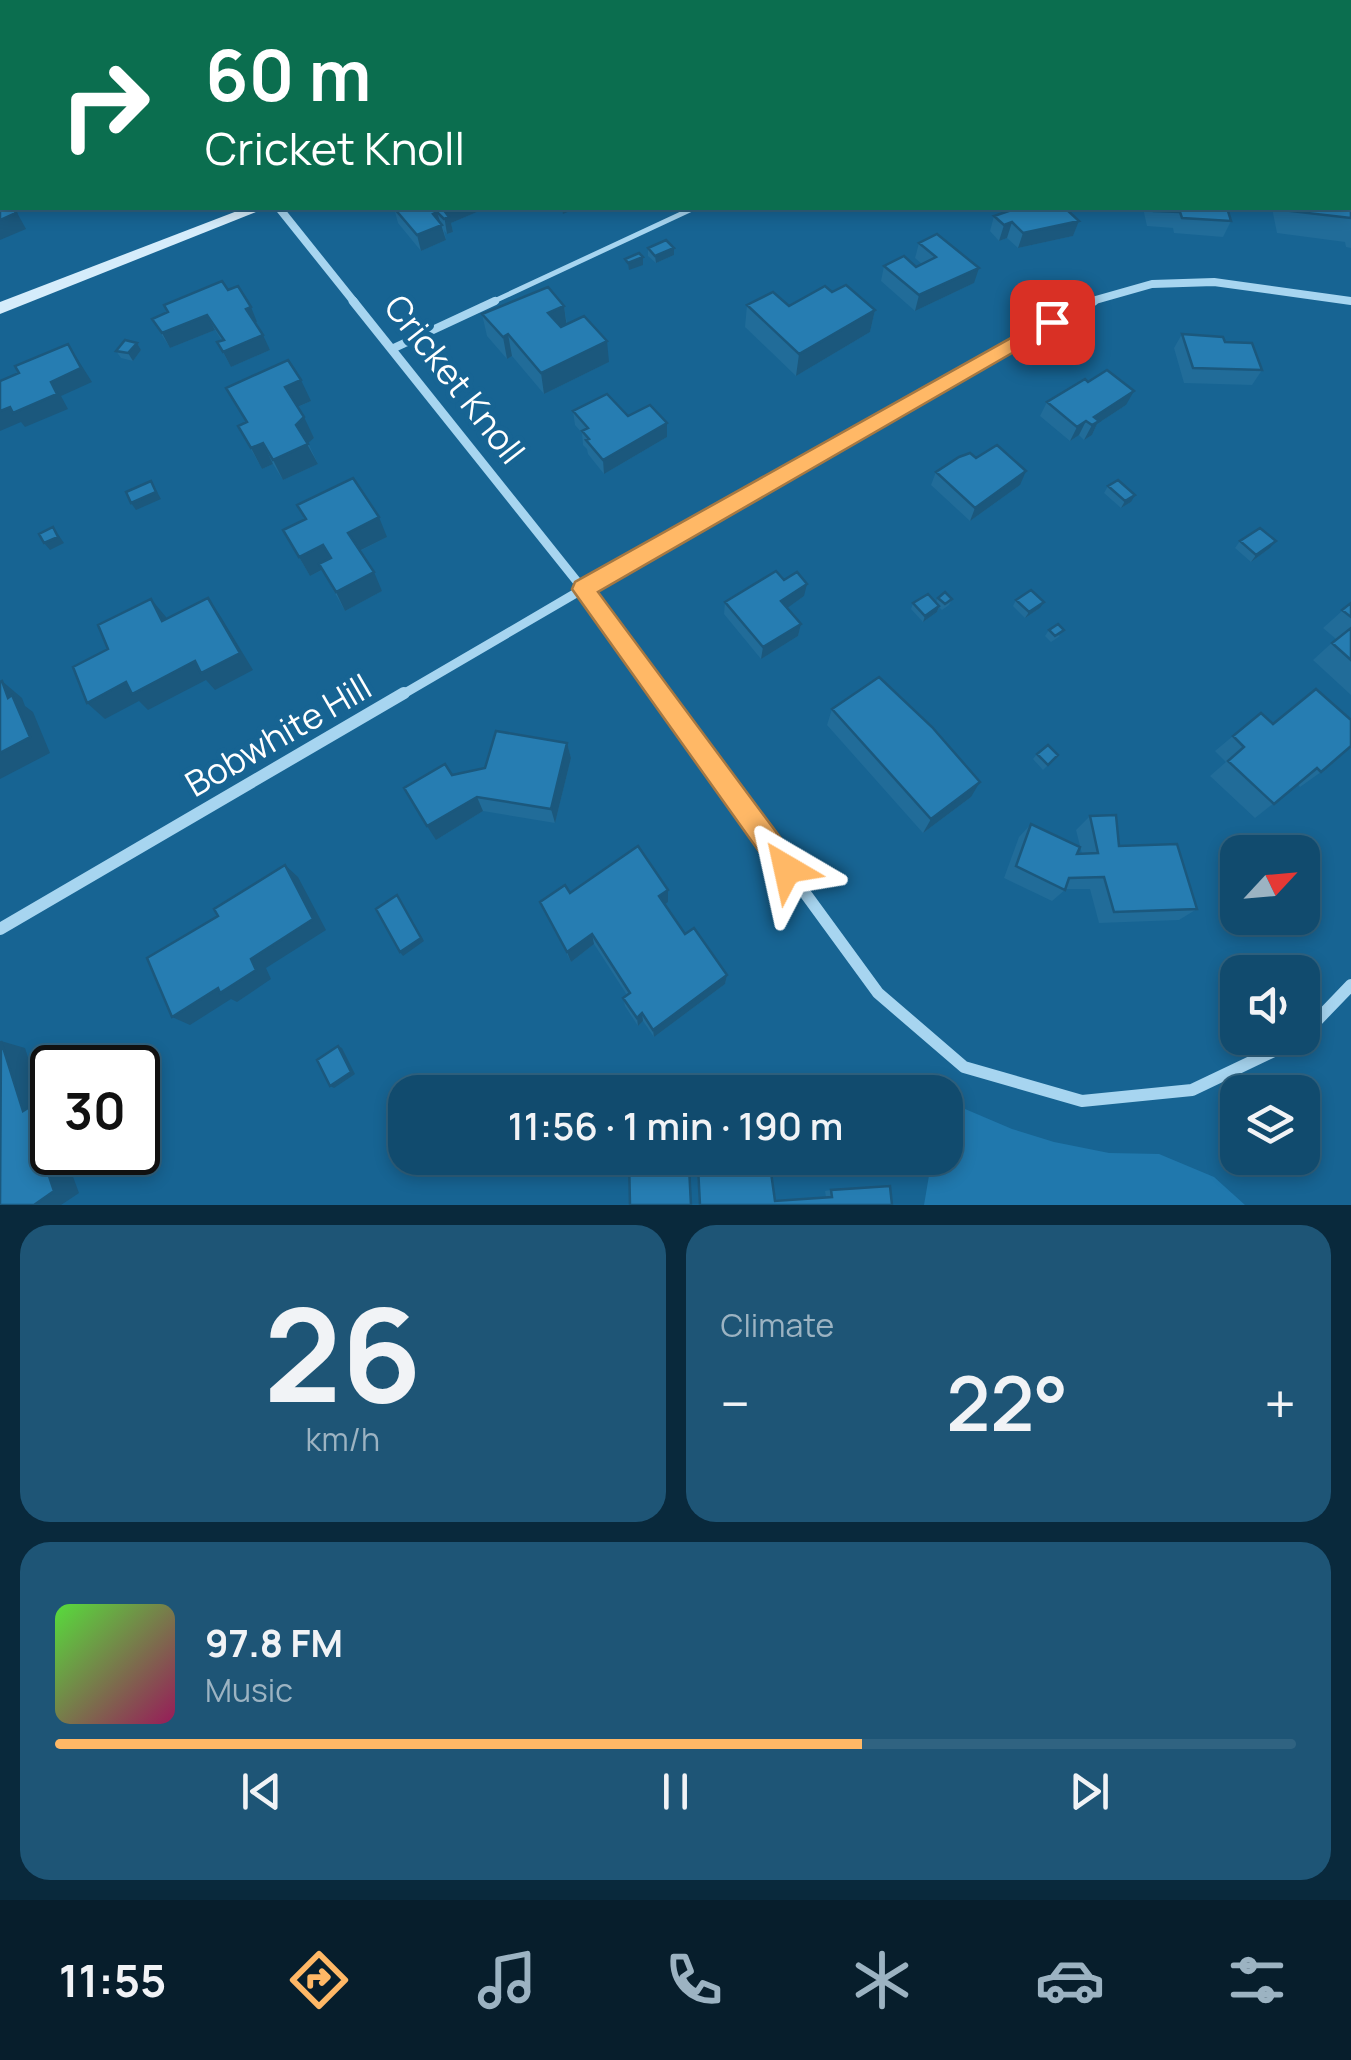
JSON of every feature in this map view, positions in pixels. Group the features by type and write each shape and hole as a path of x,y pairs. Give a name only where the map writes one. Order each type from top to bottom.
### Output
{"main road":[{"path":"0,308 253,210"}],"street":[{"name":"Cricket Knoll","path":"281,210 583,589 878,993 964,1067 1082,1101 1192,1090 1263,1055"},
{"path":"583,589 1086,303 1152,284 1214,282 1351,301"},
{"name":"Bobwhite Hill","path":"0,928 583,589"},
{"name":"Cricket Knoll","path":"1320,1017 1351,985"}],"lane":[{"path":"394,348 690,210"}],"shaded area":[{"path":"963,1108 1054,1142 1109,1153 1159,1154 1214,1177 1245,1205 924,1205 929,1175 963,1175"}],"building":[{"path":"0,210 16,213 0,220"},
{"path":"396,210 444,210 449,217 433,214 442,225 417,235"},
{"path":"1012,210 1067,210 1079,221 1023,233 1012,222 1004,225 994,216"},
{"path":"1228,210 1231,221 1182,218 1180,212 1154,211"},
{"path":"1351,210 1351,218 1290,211"},
{"path":"937,234 979,268 919,295 884,266 904,256 916,267 936,257 919,243"},
{"path":"666,240 674,248 655,256 648,248"},
{"path":"639,253 643,257 628,263 625,259"},
{"path":"222,281 228,290 238,286 251,307 246,309 263,335 223,352 217,342 224,340 207,315 162,333 152,319 168,312 164,305"},
{"path":"846,285 875,310 799,354 747,305 773,292 789,306 825,286 832,292"},
{"path":"548,287 564,306 548,313 561,327 584,316 607,341 541,373 508,334 503,337 482,314"},
{"path":"1182,334 1252,343 1262,370 1193,368"},
{"path":"125,340 137,343 128,353 116,351"},
{"path":"68,344 81,368 51,382 57,394 13,413 10,407 0,411 0,381 19,373 15,366"},
{"path":"288,360 301,380 285,387 304,417 296,425 308,444 273,460 263,443 251,448 238,426 247,422 226,388"},
{"path":"1107,370 1134,391 1094,417 1099,421 1092,425 1086,421 1077,427 1047,402 1085,379 1088,382"},
{"path":"607,394 628,416 650,405 667,423 603,460 586,440 589,439 582,431 588,428 573,411"},
{"path":"997,445 1026,471 975,508 936,472 959,457 970,453 976,458"},
{"path":"353,478 379,517 348,533 374,572 336,592 319,564 331,558 323,545 299,557 283,530 306,519 297,505"},
{"path":"1118,480 1135,495 1125,501 1108,486"},
{"path":"151,481 156,492 131,503 126,492"},
{"path":"53,527 58,537 44,543 39,534"},
{"path":"1260,528 1276,541 1256,555 1240,541"},
{"path":"776,571 784,580 797,572 807,584 781,601 801,624 763,647 725,602"},
{"path":"1031,590 1044,602 1029,612 1016,600"},
{"path":"945,592 952,599 945,604 938,598"},
{"path":"928,594 939,606 925,616 913,603"},
{"path":"208,598 240,653 201,673 195,661 132,694 126,682 87,703 73,667 108,649 98,625 151,599 162,621"},
{"path":"1351,603 1351,617 1342,610"},
{"path":"1058,624 1064,630 1055,636 1049,630"},
{"path":"1351,628 1351,660 1332,643"},
{"path":"879,677 932,727 980,782 931,819 832,709"},
{"path":"0,682 30,737 0,753"},
{"path":"1316,689 1351,720 1351,746 1274,804 1228,761 1244,747 1233,736 1261,713 1273,724"},
{"path":"496,731 567,743 551,809 477,797 427,826 404,788 445,764 452,775 485,768"},
{"path":"1048,745 1058,755 1048,765 1037,754"},
{"path":"1116,815 1119,846 1177,844 1197,909 1114,912 1104,877 1069,878 1065,890 1016,866 1031,824 1080,847 1077,854 1098,853 1090,816"},
{"path":"638,846 668,890 659,896 685,934 694,928 727,975 653,1030 642,1013 637,1018 623,998 630,993 592,934 567,952 540,902 565,885 570,893"},
{"path":"285,865 313,919 251,959 256,970 172,1017 147,958 218,916 214,909"},
{"path":"397,895 421,938 400,952 376,909"},
{"path":"1,1041 23,1111 30,1107 30,1175 49,1175 54,1191 34,1205 0,1205"},
{"path":"338,1046 351,1072 330,1086 317,1060"},
{"path":"629,1175 689,1175 691,1205 630,1205"},
{"path":"698,1175 771,1175 775,1201 832,1197 831,1190 890,1186 892,1205 700,1205"}],"route":[{"path":"787,869 583,589 1052,322"}]}
